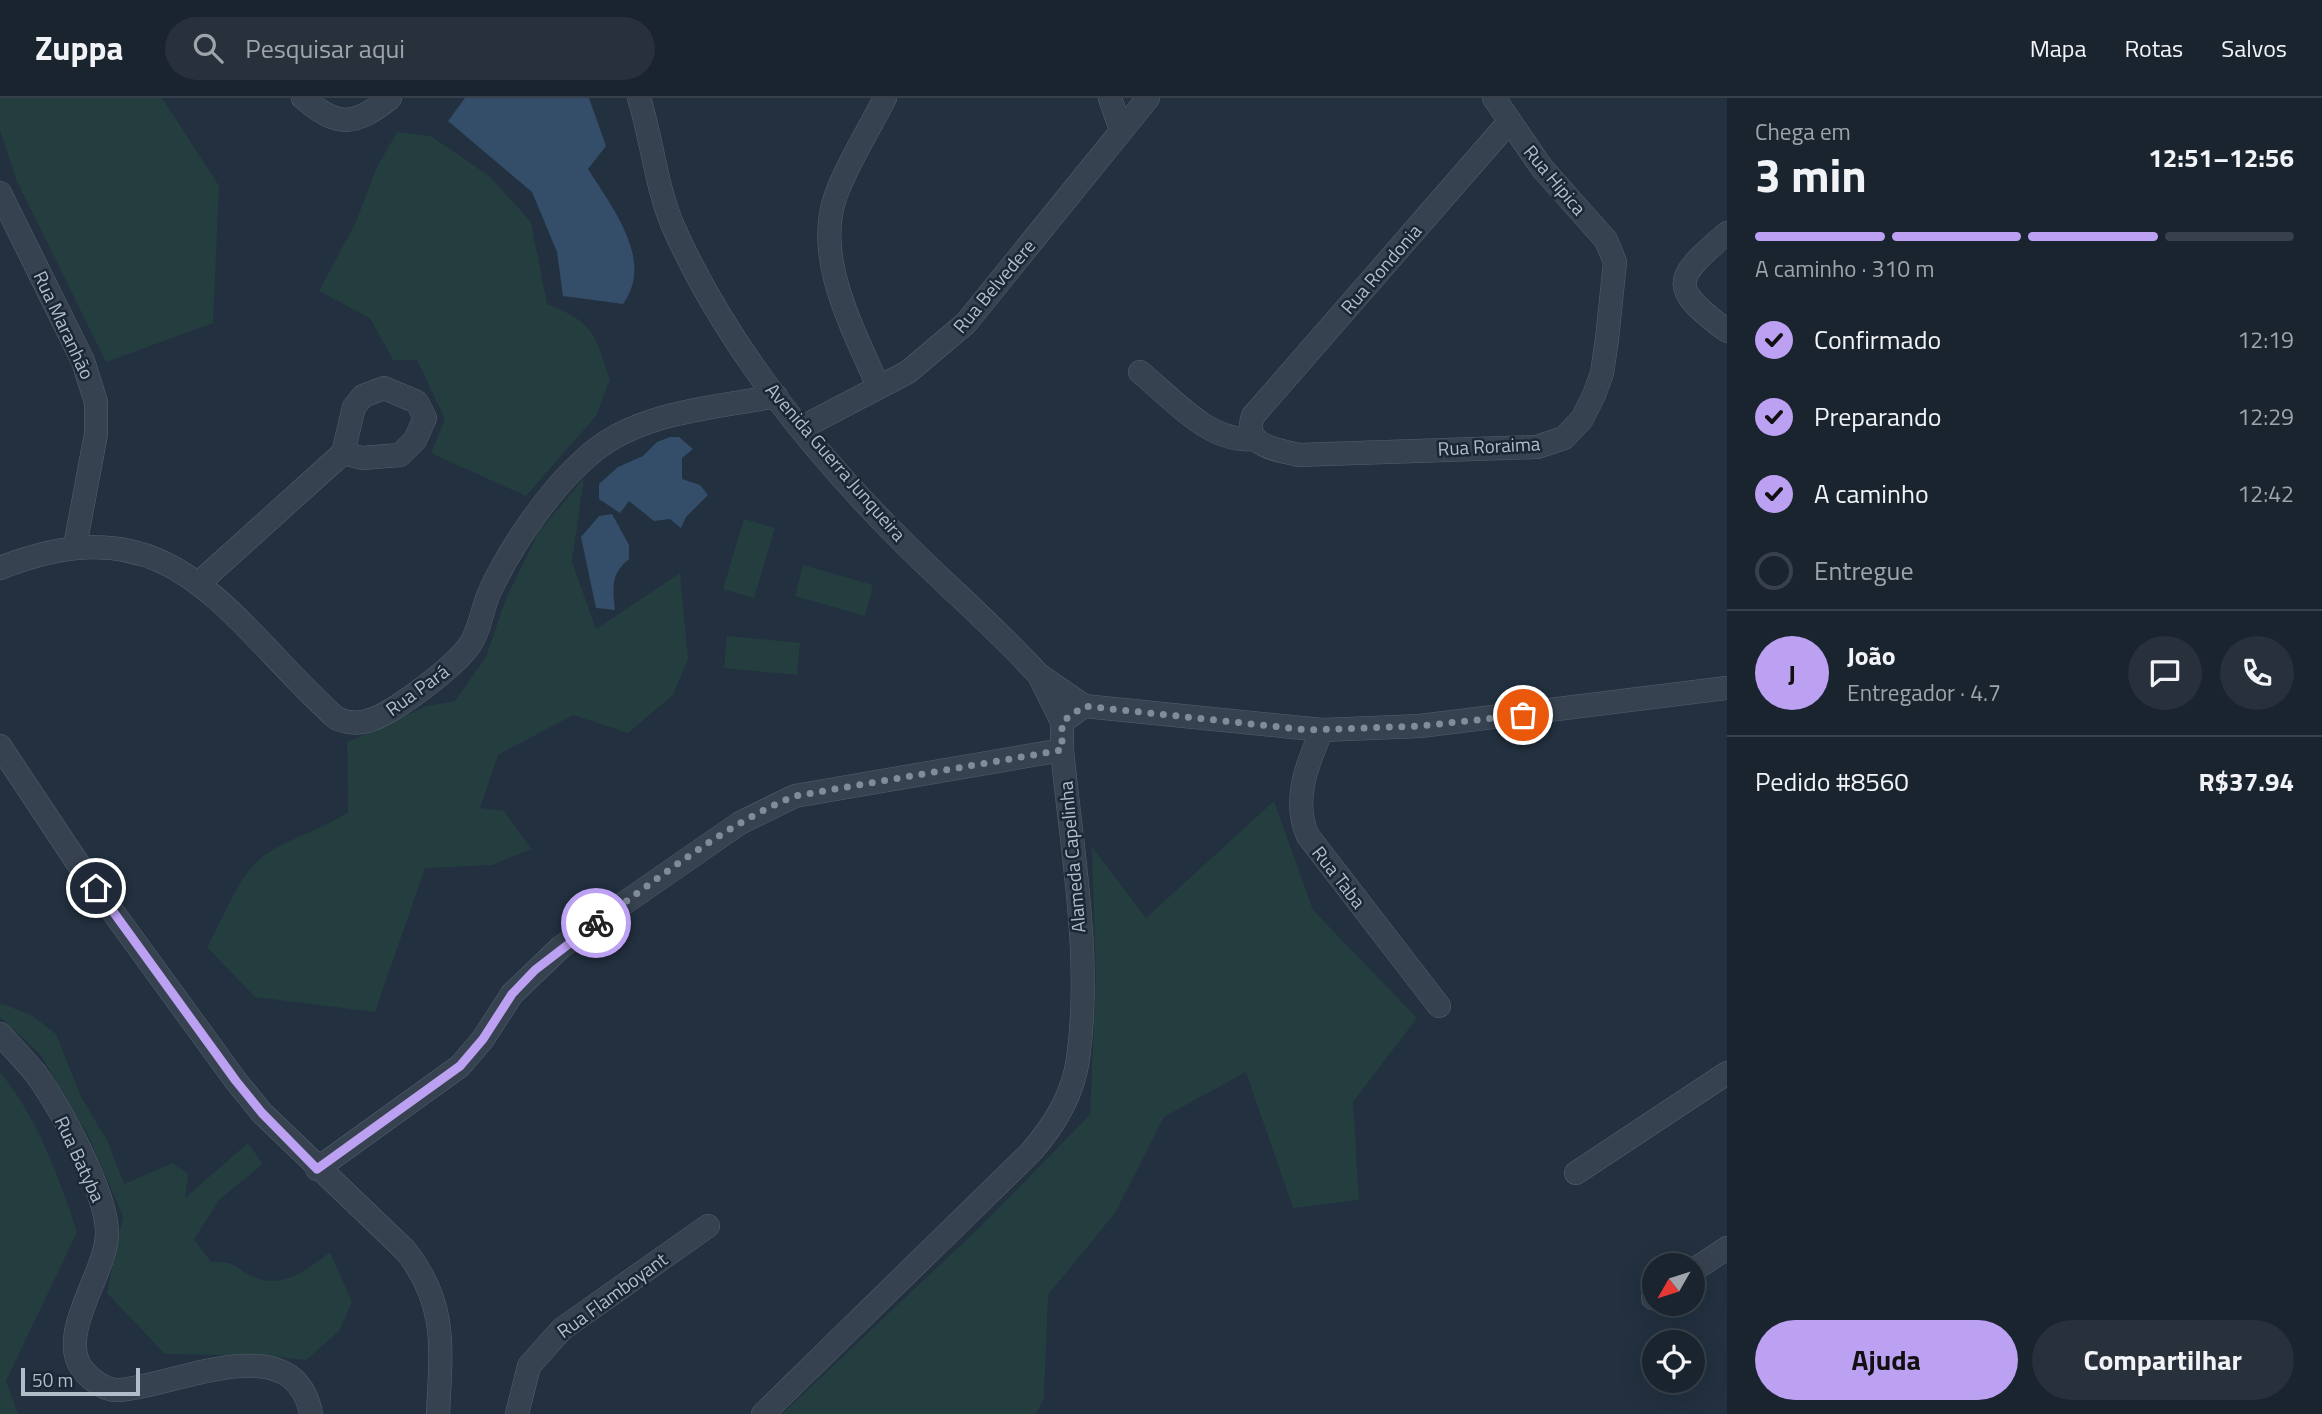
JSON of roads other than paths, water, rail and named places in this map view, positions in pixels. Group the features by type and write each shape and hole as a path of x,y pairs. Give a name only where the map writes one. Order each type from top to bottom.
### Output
{"street":[{"path":"303,98 325,113 347,121 365,118 390,98"},
{"name":"Avenida Guerra Junqueira","path":"639,98 672,223 722,319 776,396 801,428 902,540 1009,642 1039,675 1084,706"},
{"path":"878,386 848,317 831,248 836,196 885,98"},
{"path":"1110,98 1121,130"},
{"name":"Rua Belvedere","path":"801,428 908,372 966,323 1148,98"},
{"name":"Rua Hipica","path":"1494,98 1542,168 1606,240 1615,262"},
{"name":"Rua Rondonia","path":"1253,427 1509,122"},
{"name":"Rua Maranhão","path":"0,193 83,361 96,402 96,434 75,547"},
{"path":"1727,233 1689,269 1684,284 1687,298 1727,331"},
{"name":"Rua Roraima","path":"1140,372 1216,433 1236,440 1253,427 1263,446 1298,454 1536,447 1564,438 1582,419 1602,373 1615,262"},
{"name":"Rua Pará","path":"0,568 36,554 75,547 106,546 134,551 162,561 200,582 336,718 364,722 379,717 452,666 471,644 488,595 508,558 558,486 594,451 634,427 776,396"},
{"path":"200,582 343,453"},
{"name":"Avenida Guerra Junqueira","path":"1039,675 1062,722"},
{"path":"1062,722 1084,706 1322,730 1420,726 1727,688"},
{"name":"Alameda Capelinha","path":"763,1414 1030,1153 1061,1112 1078,1060 1083,992 1062,750 1062,722"},
{"name":"Rua Taba","path":"1322,730 1310,758 1300,798 1300,818 1308,836 1439,1006"},
{"path":"0,746 81,868 217,1056 262,1113 317,1169 406,1251 424,1274 435,1301 440,1330 438,1414"},
{"path":"317,1169 460,1066 483,1039 512,994 561,947 740,822 795,796 1062,750"},
{"name":"Rua Batyba","path":"0,1034 34,1072 52,1098 103,1202 107,1233 104,1258 76,1329 80,1367 92,1380 117,1391 227,1367 269,1368 285,1374 299,1387 311,1414"},
{"path":"1576,1173 1727,1073"},
{"name":"Rua Flamboyant","path":"517,1414 528,1366 562,1329 708,1226"},
{"path":"1705,1262 1727,1248"}],"water":[{"path":"465,98 589,98 606,146 588,169 618,217 632,252 632,287 623,304 563,296 557,252 532,192 448,121"},
{"path":"679,437 693,449 682,458 682,479 700,485 708,495 686,517 681,528 670,519 654,521 629,501 620,513 599,499 599,484 618,467 643,456 657,442"},
{"path":"612,514 629,545 629,559 619,570 614,582 615,610 596,608 581,537 599,516"}]}
